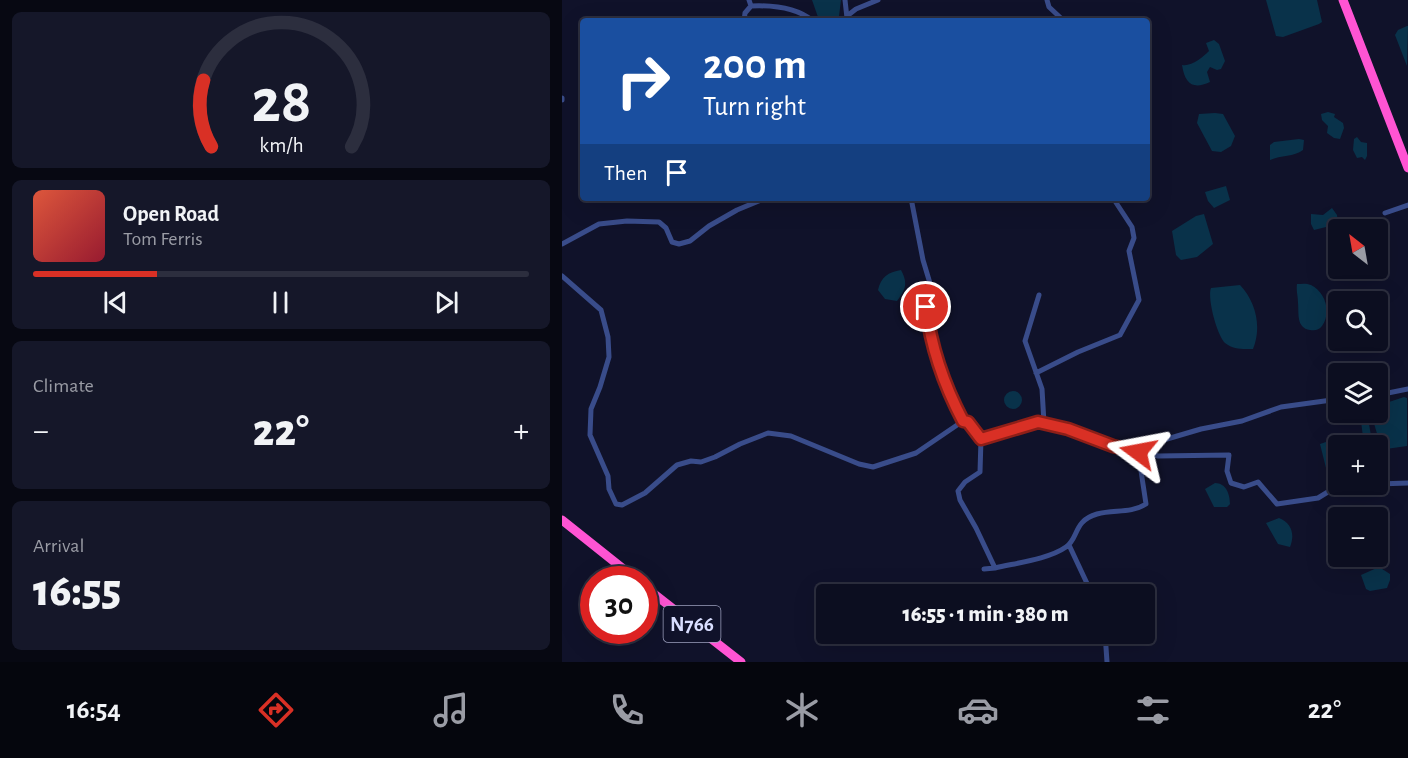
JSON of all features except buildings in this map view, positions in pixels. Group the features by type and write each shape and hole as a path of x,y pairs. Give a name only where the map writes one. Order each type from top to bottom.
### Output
{"highway":[{"path":"1343,0 1408,168"},
{"path":"562,520 620,566"},
{"name":"N766","path":"658,597 741,662"}],"street":[{"path":"845,0 848,18"},
{"path":"848,18 856,9 878,0"},
{"path":"1047,0 1049,6 1061,18"},
{"path":"744,18 750,3 783,7 793,12 804,13 810,18"},
{"path":"562,244 599,224 627,221 659,222 666,228 672,242 679,244 690,241 709,226 759,201"},
{"path":"912,201 923,260 932,290 922,294 933,346 948,391 963,421 968,422 981,439 980,472 965,482 958,491 960,500 995,568"},
{"path":"1036,374 1078,352 1120,335 1139,300 1129,251 1134,238 1132,227 1115,201"},
{"path":"1385,213 1408,205"},
{"path":"562,276 601,310 608,337 609,357 601,387 591,410 590,435 608,476 609,489 616,504 622,505 645,493 677,465 691,460 701,462 768,433 791,436 859,464 872,467 916,453 963,421"},
{"path":"1039,295 1025,341 1042,389 1044,423"},
{"path":"1388,392 1408,389"},
{"path":"1138,452 1167,439 1242,421 1281,407 1328,401"},
{"path":"981,439 1038,422 1068,429 1113,446 1158,456 1229,455 1227,471 1231,483 1244,487 1258,482 1277,504 1318,498 1328,492"},
{"path":"984,569 1059,552 1069,545 1081,522 1097,514 1137,510 1146,504 1138,452"},
{"path":"1388,484 1408,483"},
{"path":"1069,545 1087,584"},
{"path":"1106,644 1107,662"}],"water":[{"path":"812,0 841,0 839,16 818,18"},
{"path":"1266,0 1317,0 1322,22 1283,37 1276,36"},
{"path":"1408,26 1407,66 1395,35 1398,30"},
{"path":"1214,40 1219,44 1225,61 1221,69 1210,67 1207,72 1210,82 1199,85 1191,84 1185,77 1182,65 1193,63 1204,56 1209,51 1206,43"},
{"path":"1328,112 1335,114 1334,117 1343,123 1344,128 1340,139 1327,133 1328,126 1322,120 1321,114"},
{"path":"1199,114 1223,114 1235,136 1231,146 1221,152 1212,151 1197,123"},
{"path":"1357,137 1361,142 1367,143 1365,160 1362,157 1357,158 1353,150 1354,139"},
{"path":"1304,140 1303,150 1270,160 1270,145 1274,142"},
{"path":"1226,186 1230,200 1214,208 1205,192"},
{"path":"1332,208 1337,219 1328,219 1328,226 1314,230 1311,224 1311,214 1323,215"},
{"path":"1204,214 1213,244 1197,257 1181,260 1176,255 1172,231 1196,216"},
{"path":"901,270 905,279 902,293 897,301 885,299 878,290 883,278 892,272"},
{"path":"1297,284 1311,285 1323,297 1327,309 1325,321 1318,329 1306,329 1300,323"},
{"path":"1240,285 1250,299 1256,315 1257,332 1253,349 1235,348 1225,343 1216,325 1212,308 1211,288"},
{"path":"1009,391 1017,391 1022,396 1020,407 1009,409 1004,404 1004,396"},
{"path":"1407,398 1407,446 1388,449 1388,435 1377,435 1374,423 1388,423 1389,402"},
{"path":"1361,423 1369,423 1371,435 1363,435"},
{"path":"1328,441 1328,470 1326,468 1320,444"},
{"path":"1219,483 1227,490 1230,504 1227,507 1214,507 1205,489"},
{"path":"1279,518 1290,526 1292,538 1290,547 1278,544 1266,523"},
{"path":"1379,567 1390,574 1390,580 1387,588 1370,591 1366,589 1361,575"}],"route":[{"path":"926,307 933,346 948,391 963,421 968,422 981,439 1038,422 1052,424 1113,446 1138,452"}]}
